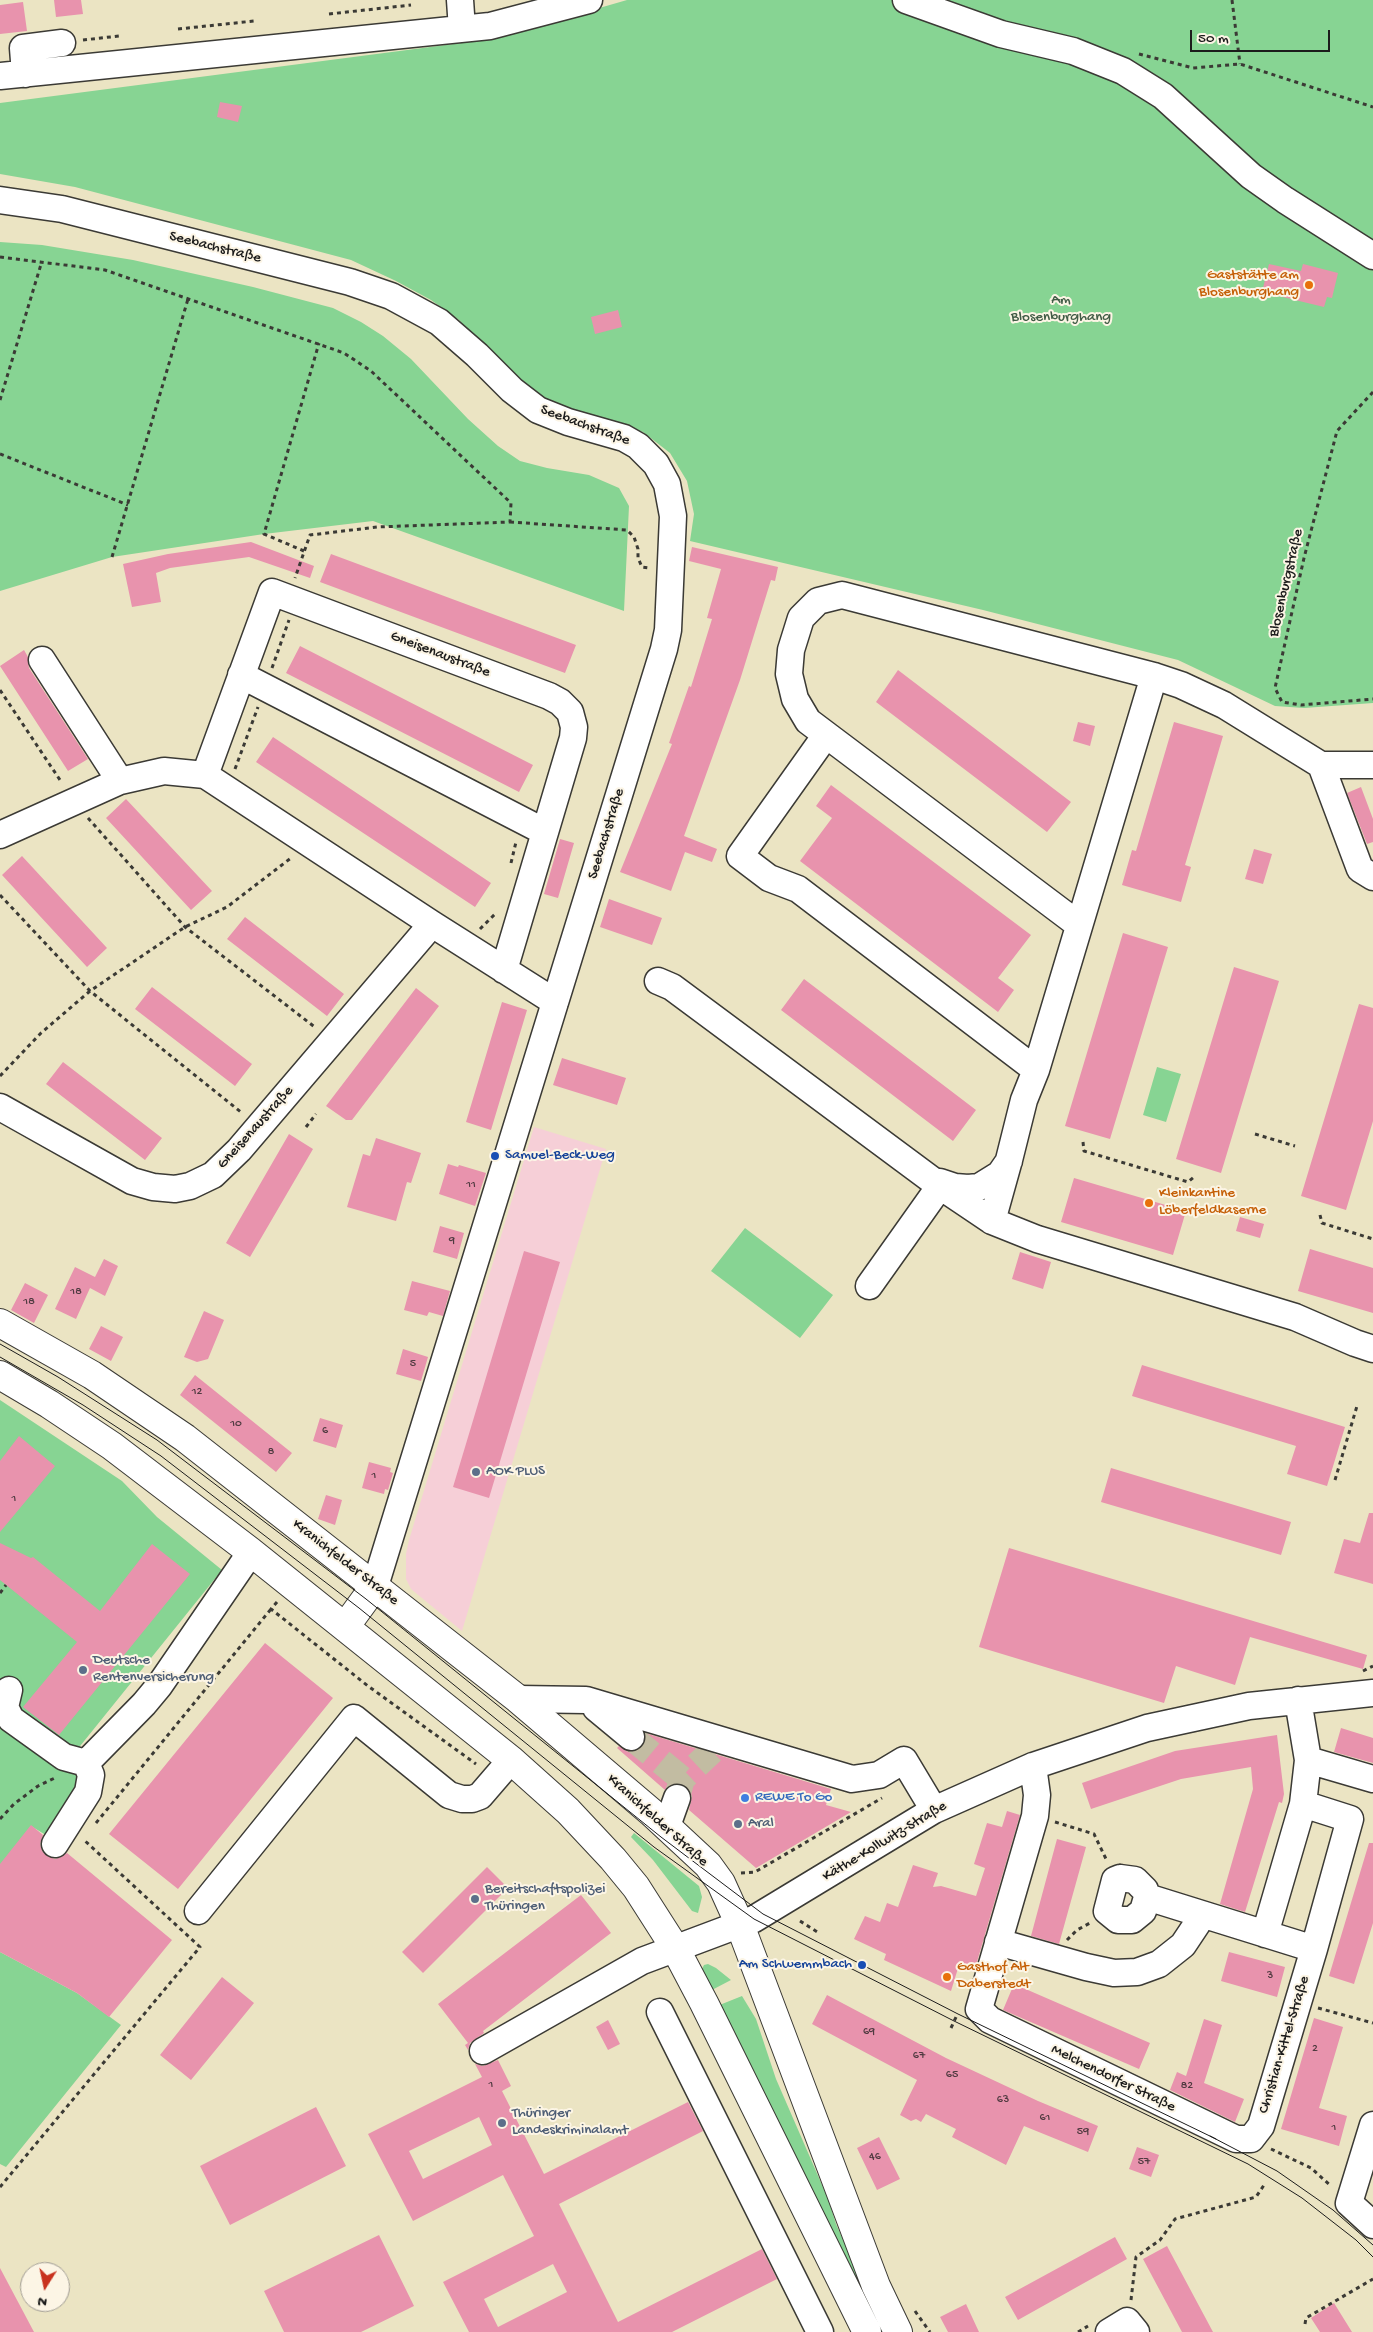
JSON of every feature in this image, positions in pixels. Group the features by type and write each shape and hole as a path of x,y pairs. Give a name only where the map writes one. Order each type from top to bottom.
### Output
{"main road":[{"name":"Kranichfelder Straße","path":"0,1323 92,1375 185,1438 518,1699 667,1826 708,1865 721,1883 740,1925"},
{"path":"0,1375 49,1404 112,1446 251,1552 345,1627 503,1769 568,1811 613,1859 636,1887 674,1948 704,2004 867,2332"},
{"path":"345,1627 376,1586"},
{"path":"740,1925 876,2286 898,2332"}],"street":[{"path":"460,0 462,29"},
{"path":"0,76 504,24 589,0"},
{"path":"906,0 1000,34 1073,51 1123,71 1163,96 1264,186 1373,256"},
{"path":"25,74 23,48 62,43"},
{"name":"Seebachstraße","path":"0,200 62,209 350,282 406,303 439,322 512,390 538,410 568,422 624,438 638,446 656,464 668,484 673,516 668,630 664,649 555,1002"},
{"name":"Gneisenaustraße","path":"205,776 272,592 549,696 560,702 570,712 574,727 573,738 534,826 504,970"},
{"path":"1079,925 808,721 795,699 789,674 791,650 801,618 818,601 842,595 1154,676 1181,685 1224,705 1321,765 1373,765"},
{"path":"42,660 120,781"},
{"path":"241,675 534,826"},
{"path":"992,1221 1010,1160 1024,1100 1036,1070 1154,676"},
{"path":"826,735 740,856 769,878 798,888 1036,1070"},
{"path":"1321,765 1360,869 1373,878"},
{"path":"0,835 120,781 164,771 205,776 555,1002 376,1586"},
{"name":"Gneisenaustraße","path":"0,1107 132,1181 153,1188 175,1189 190,1186 213,1174 239,1150 432,924"},
{"path":"658,981 678,991 934,1182 992,1221 1037,1239 1295,1317 1373,1349"},
{"path":"934,1182 955,1187 968,1188 979,1186 1000,1174 1010,1160"},
{"path":"869,1286 934,1182"},
{"path":"86,1763 159,1686 251,1552"},
{"path":"9,1690 5,1707 11,1718 64,1757 86,1763"},
{"name":"Käthe-Kollwitz-Straße","path":"740,1925 786,1901 934,1810 1033,1766 1147,1728 1249,1706 1373,1693"},
{"path":"518,1699 586,1700 716,1746 852,1779 879,1775 904,1760 934,1810"},
{"path":"586,1700 630,1737"},
{"path":"1265,1934 1303,1804 1308,1760 1298,1700"},
{"path":"198,1911 354,1718 449,1795 472,1800 480,1796 503,1769"},
{"path":"1308,1760 1373,1779"},
{"path":"55,1844 88,1792 91,1775 86,1763"},
{"path":"1033,1766 1037,1795 1035,1816 998,1942 1056,1960 1114,1972 1138,1972 1159,1964 1183,1945 1197,1924 1200,1914"},
{"path":"667,1826 677,1798"},
{"name":"Christian-Kittel-Straße","path":"1251,2139 1261,2126 1314,1949 1350,1819 1303,1804"},
{"path":"1127,1878 1134,1880 1145,1890 1147,1897 1143,1912 1132,1920 1118,1920 1107,1911 1115,1880 1127,1878"},
{"path":"1147,1897 1314,1949"},
{"path":"483,2051 633,1966 674,1948 740,1925"},
{"name":"Melchendorfer Straße","path":"998,1942 979,2009 990,2020 1236,2139 1251,2139"},
{"path":"660,2012 820,2332"},
{"path":"1373,2125 1349,2203 1373,2225"}],"path":[{"path":"1232,0 1240,64"},
{"path":"329,14 411,5"},
{"path":"178,29 254,22"},
{"path":"62,43 119,36"},
{"path":"1133,52 1193,68 1240,64 1373,106"},
{"path":"0,256 105,270 344,353 371,371 511,503 510,522"},
{"path":"0,400 42,261"},
{"path":"112,557 188,299"},
{"path":"304,551 264,534 319,343"},
{"name":"Blosenburgstraße","path":"1373,392 1337,431 1304,558 1275,688 1282,702 1301,705 1373,699"},
{"path":"0,454 128,505"},
{"path":"288,598 310,535 377,527 510,522 627,530 634,537 642,567 652,567"},
{"path":"0,690 75,802 92,824 185,927 332,1040"},
{"path":"510,867 534,826"},
{"path":"0,1076 41,1033 90,991 185,927 227,907 309,844"},
{"path":"0,895 90,991 260,1126"},
{"path":"463,944 496,913 499,904"},
{"path":"306,1127 316,1114"},
{"path":"1255,1134 1295,1146"},
{"path":"1083,1142 1084,1151 1188,1182 1194,1176"},
{"path":"1320,1215 1322,1223 1373,1239"},
{"path":"1335,1480 1357,1406"},
{"path":"0,1593 6,1585"},
{"path":"96,1824 272,1609"},
{"path":"368,1686 503,1769"},
{"path":"0,1819 14,1804 38,1786 86,1763"},
{"path":"738,1873 755,1872 883,1798"},
{"path":"1035,1816 1094,1834 1115,1880"},
{"path":"0,2187 200,1947 84,1839 90,1832"},
{"path":"1056,1960 1070,1936 1107,1911"},
{"path":"800,1921 819,1933"},
{"path":"1298,2003 1373,2023"},
{"path":"1251,2139 1311,2168 1349,2203"},
{"path":"1078,2332 1118,2323 1131,2300 1136,2257 1160,2240 1175,2219 1256,2197 1264,2185"},
{"path":"1306,2324 1306,2318 1373,2279"}],"shaded area":[{"path":"534,1127 606,1149 462,1631 411,1589 406,1579 406,1554"}],"green space":[{"name":"Am Blosenburghang","path":"627,0 1373,0 1373,703 1304,708 1275,706 1178,660 983,610 690,541 694,514 687,481 670,453 643,432 585,416 532,397 459,320 431,300 396,281 351,260 75,187 0,174 0,103 461,43 513,33"},
{"path":"0,242 42,245 133,260 253,287 333,308 361,322 383,336 411,359 468,419 498,446 520,461 589,475 619,488 629,506 624,611 373,521 264,534 112,557 0,591"},
{"path":"1157,1067 1181,1074 1166,1122 1143,1115"},
{"path":"745,1228 833,1295 800,1338 711,1271"},
{"path":"0,1400 122,1481 157,1517 222,1570 64,1766 83,1777 49,1837 31,1826 0,1875"},
{"path":"634,1833 699,1886 702,1897 698,1913 692,1911 653,1860 631,1837"},
{"path":"0,1952 77,1993 121,2025 6,2167 0,2164"},
{"path":"708,1964 731,1980 710,1991 702,1969 704,1965"},
{"path":"742,1996 756,2019 776,2079 829,2201 836,2224 875,2311 869,2314 717,2006"}],"building":[{"path":"54,0 81,0 83,14 56,17"},
{"path":"23,2 27,31 0,34 0,5"},
{"path":"220,102 242,106 238,122 217,117"},
{"path":"1269,264 1301,271 1303,264 1338,273 1332,298 1327,297 1324,307 1262,292"},
{"path":"618,310 622,327 595,334 591,317"},
{"path":"251,542 314,566 310,578 249,557 170,568 156,573 161,602 132,607 123,564 168,554"},
{"path":"692,547 778,567 775,581 771,580 740,680 684,836 717,849 712,862 685,852 671,891 620,872 672,744 669,743 689,686 691,687 712,619 707,618 721,569 689,561"},
{"path":"331,554 576,645 565,673 320,582"},
{"path":"300,646 533,765 519,792 286,673"},
{"path":"24,650 28,657 29,668 88,759 68,771 0,666"},
{"path":"898,670 1071,802 1047,832 876,702"},
{"path":"1078,722 1095,726 1090,746 1073,741"},
{"path":"1174,722 1223,736 1185,865 1191,867 1181,902 1122,885 1132,850 1136,851"},
{"path":"273,737 491,883 475,907 256,762"},
{"path":"831,785 1031,935 998,978 1014,990 998,1012 800,861 832,818 816,806"},
{"path":"1361,787 1373,819 1373,842 1367,844 1347,793"},
{"path":"126,799 212,891 191,910 106,818"},
{"path":"560,839 574,843 558,898 544,894"},
{"path":"1254,849 1272,854 1263,884 1245,879"},
{"path":"22,856 107,948 87,967 2,875"},
{"path":"609,899 662,918 652,945 600,927"},
{"path":"245,917 344,994 327,1016 227,939"},
{"path":"1123,933 1168,947 1110,1139 1065,1126"},
{"path":"1234,967 1279,981 1221,1173 1176,1159"},
{"path":"804,979 976,1110 953,1141 781,1010"},
{"path":"152,987 252,1064 235,1086 135,1009"},
{"path":"416,988 439,1006 352,1120 346,1120 326,1106"},
{"path":"502,1002 527,1010 491,1130 466,1122"},
{"path":"1359,1004 1373,1008 1373,1121 1346,1210 1301,1196"},
{"path":"562,1058 626,1078 617,1105 553,1085"},
{"path":"63,1062 162,1138 145,1160 46,1084"},
{"path":"289,1134 313,1149 250,1257 226,1243"},
{"path":"376,1138 421,1153 411,1183 407,1182 396,1221 347,1207 363,1154 370,1156"},
{"path":"448,1164 458,1167 459,1165 486,1173 475,1206 439,1194"},
{"path":"1074,1178 1186,1211 1173,1255 1061,1222"},
{"path":"1240,1217 1264,1224 1260,1238 1236,1231"},
{"path":"440,1226 464,1233 457,1259 433,1252"},
{"path":"1310,1249 1373,1268 1373,1313 1298,1291"},
{"path":"524,1251 560,1262 489,1498 453,1487"},
{"path":"1020,1252 1051,1262 1043,1289 1012,1279"},
{"path":"104,1259 118,1266 105,1296 90,1288 76,1319 55,1309 75,1267 95,1277"},
{"path":"412,1281 450,1291 443,1316 429,1312 427,1316 404,1310"},
{"path":"25,1283 48,1295 34,1323 11,1310"},
{"path":"204,1311 224,1320 208,1359 197,1362 184,1357"},
{"path":"101,1326 123,1337 111,1361 89,1349"},
{"path":"403,1349 428,1357 421,1381 396,1374"},
{"path":"1142,1365 1345,1427 1327,1486 1287,1474 1296,1446 1132,1396"},
{"path":"195,1375 292,1453 276,1472 180,1395"},
{"path":"320,1418 343,1425 336,1448 313,1441"},
{"path":"19,1436 55,1466 0,1532 0,1461"},
{"path":"369,1462 391,1468 390,1472 393,1473 388,1490 385,1489 384,1494 362,1488"},
{"path":"1111,1468 1291,1522 1281,1555 1101,1502"},
{"path":"326,1495 342,1500 335,1525 318,1519"},
{"path":"1369,1513 1373,1513 1373,1584 1334,1573 1344,1539 1360,1543"},
{"name":"Deutsche Rentenversicherung","path":"0,1543 31,1558 33,1557 100,1611 152,1544 190,1574 59,1735 23,1707 77,1642 0,1580"},
{"path":"1009,1548 1367,1655 1363,1669 1250,1637 1235,1685 1176,1666 1164,1703 979,1647"},
{"path":"265,1643 333,1698 178,1889 109,1834"},
{"path":"1341,1728 1373,1738 1373,1763 1334,1752"},
{"path":"645,1733 831,1789 826,1805 851,1812 756,1868 689,1810 692,1796 688,1788 682,1784 675,1783 665,1790 617,1748 619,1746 628,1752 637,1751 643,1746"},
{"path":"1277,1735 1284,1794 1282,1803 1279,1802 1245,1912 1220,1904 1253,1789 1251,1767 1181,1779 1091,1809 1082,1783 1175,1751"},
{"path":"1007,1811 1020,1815 974,1972 959,1965 951,1991 884,1960 886,1954 854,1939 865,1916 880,1922 887,1903 898,1907 913,1865 938,1873 933,1887 941,1886 976,1896 985,1868 974,1864 987,1823 1002,1827"},
{"path":"31,1825 43,1835 40,1844 42,1851 47,1856 55,1859 67,1853 172,1940 109,2017 77,1993 0,1952 0,1864"},
{"path":"1057,1839 1086,1847 1059,1944 1031,1936"},
{"path":"1369,1843 1373,1843 1373,1923 1354,1984 1329,1976"},
{"path":"487,1867 508,1888 423,1973 402,1952"},
{"path":"581,1895 611,1933 483,2031 484,2033 470,2043 468,2050 465,2045 468,2043 438,2004"},
{"path":"1229,1952 1285,1967 1277,1997 1221,1981"},
{"path":"222,1977 254,2003 191,2080 160,2055"},
{"path":"1014,1984 1150,2043 1139,2069 1003,2010"},
{"path":"827,1995 946,2058 1038,2101 1098,2126 1088,2152 1024,2126 1006,2165 952,2137 956,2129 926,2114 921,2122 916,2119 911,2121 900,2115 917,2080 812,2024"},
{"path":"1314,2018 1343,2027 1319,2108 1347,2116 1339,2146 1281,2129"},
{"path":"1204,2019 1222,2025 1204,2083 1244,2099 1235,2122 1170,2090 1177,2072 1186,2076"},
{"path":"608,2020 620,2044 608,2050 596,2027"},
{"path":"498,2060 511,2086 502,2091 544,2174 688,2102 703,2131 559,2204 618,2322 762,2249 777,2279 672,2332 469,2332 443,2282 534,2236 503,2175 413,2221 368,2134 482,2077 475,2064 483,2066","holes":["479,2117 492,2145 423,2179 409,2151","553,2264 567,2292 498,2327 484,2299"]},
{"path":"316,2107 346,2166 230,2225 200,2166"},
{"path":"879,2137 900,2179 877,2190 857,2148"},
{"path":"1137,2147 1159,2155 1151,2177 1129,2169"},
{"path":"379,2235 414,2306 361,2332 284,2332 264,2291"},
{"path":"1115,2237 1127,2259 1018,2320 1005,2297"},
{"path":"1167,2246 1213,2332 1182,2332 1143,2259"},
{"path":"0,2268 20,2306 20,2312 23,2312 34,2332 0,2332"},
{"path":"1334,2303 1352,2332 1320,2332 1311,2318"},
{"path":"966,2304 979,2332 948,2332 940,2317"}],"tunnel":[{"path":"631,1737 682,1779"},
{"path":"677,1797 682,1779 712,1751"}],"tram line":[{"path":"0,1344 58,1377 157,1440 366,1599 661,1837 763,1914 958,2014 1216,2139"},
{"path":"0,1357 83,1405 161,1456 359,1608 654,1847 754,1919 954,2021 1248,2164 1302,2198 1356,2240 1373,2257"},
{"path":"1210,2136 1277,2171 1333,2210 1373,2245"}],"place":[{"name":"Gaststätte am Blosenburghang","path":"1309,285"},
{"name":"Samuel-Beck-Weg","path":"495,1156"},
{"name":"Kleinkantine Löberfeldkaserne","path":"1149,1203"},
{"name":"AOK PLUS","path":"476,1472"},
{"name":"Deutsche Rentenversicherung","path":"83,1670"},
{"name":"REWE To Go","path":"745,1798"},
{"name":"Aral","path":"738,1824"},
{"name":"Bereitschaftspolizei Thüringen","path":"475,1899"},
{"name":"Am Schwemmbach","path":"862,1965"},
{"name":"Gasthof Alt Daberstedt","path":"947,1977"},
{"name":"Thüringer Landeskriminalamt","path":"502,2123"}]}
